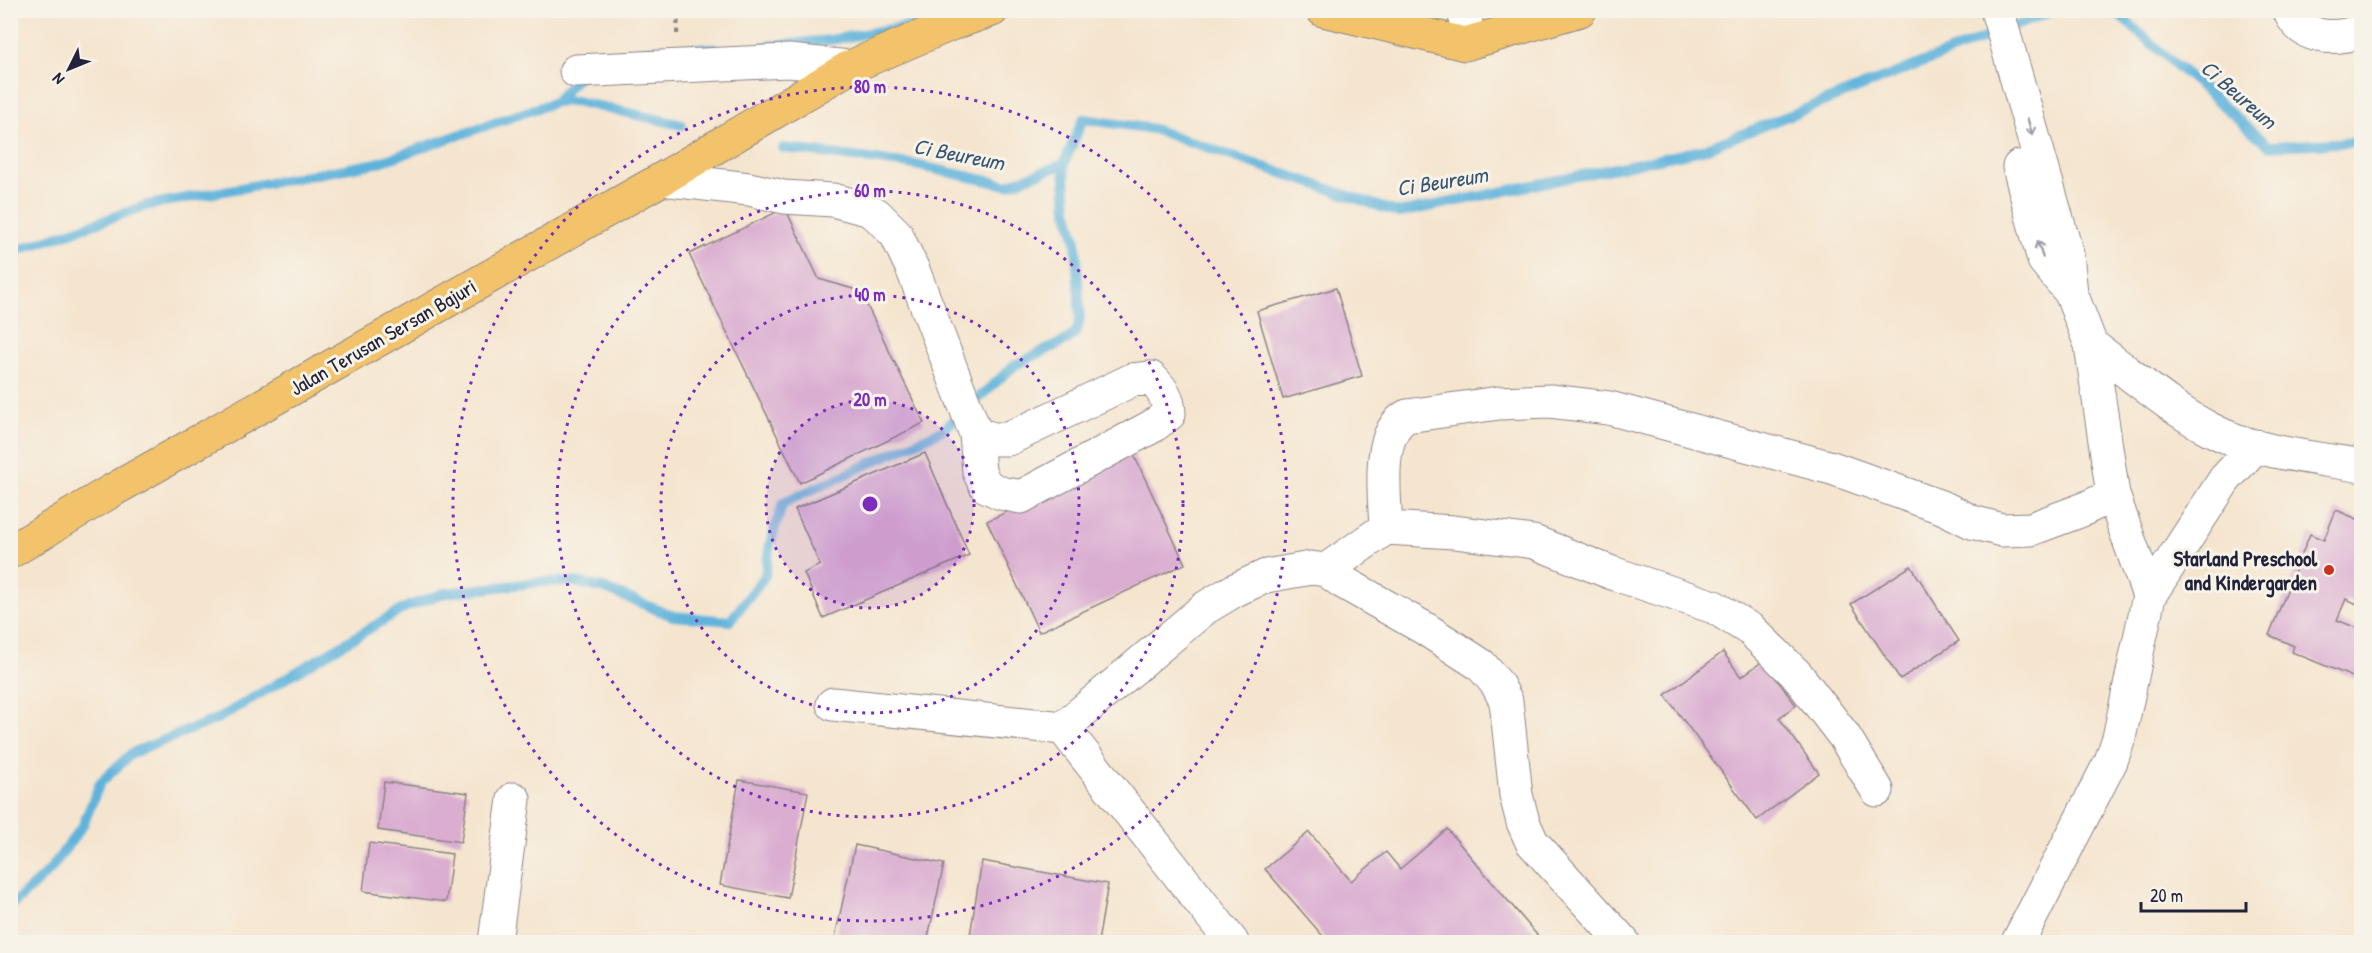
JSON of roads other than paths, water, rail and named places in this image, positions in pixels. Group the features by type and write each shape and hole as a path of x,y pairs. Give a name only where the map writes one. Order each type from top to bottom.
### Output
{"main road":[{"name":"Jalan Terusan Sersan Bajuri","path":"10,552 113,490 758,124 850,68 951,24 992,10"},
{"path":"1323,10 1466,27 1580,10"}],"street":[{"path":"1977,10 2037,194 2067,254 2071,293 2091,345 2113,495 2149,596"},
{"path":"1997,10 2037,194"},
{"path":"2289,10 2292,18 2308,32 2326,38 2361,32"},
{"path":"576,71 789,61 850,68"},
{"path":"662,179 749,189 784,196 833,200 877,215 896,234 900,243 976,434 979,472 986,486 1012,497 1021,497 1153,426 1169,414 1169,403 1165,394 1151,378 1132,380 1008,439 994,439 976,434"},
{"path":"2091,345 2180,411 2212,430 2256,446 2361,466"},
{"path":"1386,528 1384,472 1389,436 1394,425 1407,416 1499,403 1550,401 1609,408 1832,468 1944,508 1972,522 2002,530 2031,530 2113,495"},
{"path":"2018,942 2111,761 2119,738 2149,596 2225,479 2256,446"},
{"path":"1326,570 1386,528 1454,532 1534,542 1612,573 1714,608 1751,630 1797,675 1844,736 1877,790"},
{"path":"1063,728 1205,608 1235,590 1266,576 1311,568 1326,570 1341,582 1424,628 1481,665 1497,684 1506,701 1516,795 1523,822 1532,842 1623,942"},
{"path":"833,704 1063,728 1232,942"},
{"path":"495,942 514,799"}],"waterway":[{"path":"1436,10 1456,15 1484,10"},
{"name":"Ci Beureum","path":"783,148 910,164 1007,185 1064,164 1083,119 1153,129 1399,213 1702,150 2055,10"},
{"name":"Ci Beureum","path":"2113,10 2269,146 2362,142"},
{"path":"765,46 830,40 913,25"},
{"path":"633,54 650,50 713,48"},
{"path":"555,102 579,76"},
{"path":"10,253 148,205 377,163 555,102 575,101 682,125"},
{"path":"10,907 50,870 83,825 100,783 132,753 219,718 406,607 445,593 541,582 574,582 603,588 673,616 730,621 765,576 770,543 783,503 943,430 1015,365 1067,340 1077,331 1080,318 1076,241 1067,210 1064,164"}],"place":[{"name":"Starland Preschool and Kindergarden","path":"2329,570"}]}
